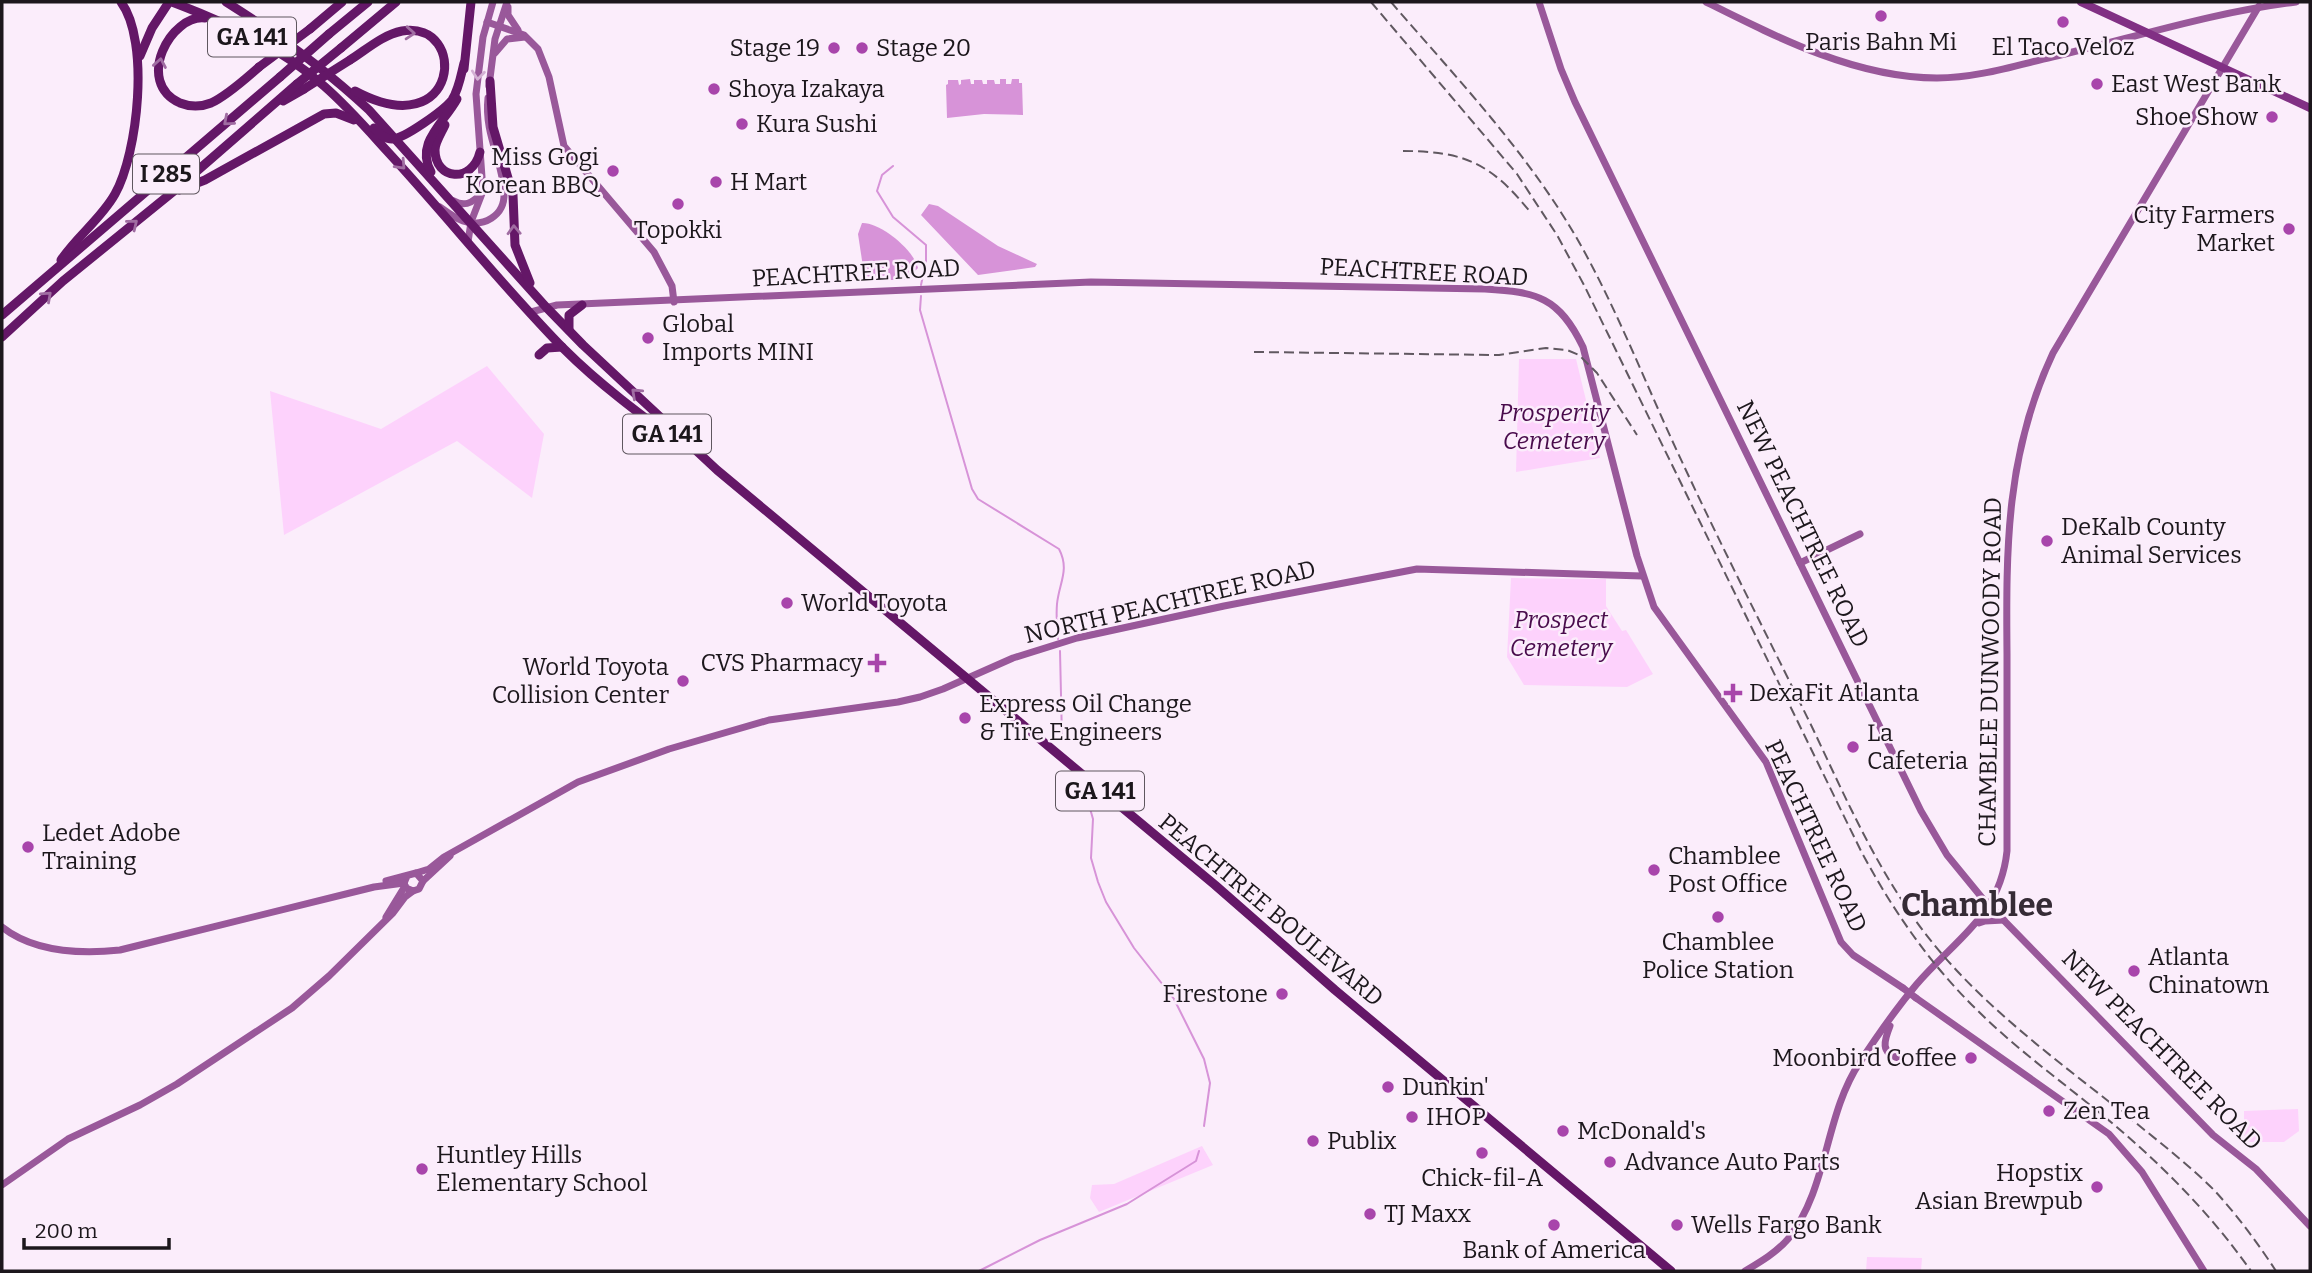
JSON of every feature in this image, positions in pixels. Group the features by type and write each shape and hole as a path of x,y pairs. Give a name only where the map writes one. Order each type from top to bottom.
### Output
{"highway":[{"path":"53,271 76,239 107,206 125,173 132,146 139,61 134,28 121,2"},
{"path":"139,61 152,27 171,2"},
{"name":"GA 141","path":"171,2 218,19 269,46 324,86 439,207 531,312"},
{"path":"218,2 237,9"},
{"name":"GA 141","path":"226,2 277,35 341,84 397,138 535,294"},
{"path":"218,19 190,18 162,51 158,64 160,82 165,91 184,105 202,106 221,97 342,2"},
{"name":"I 285","path":"2,315 368,2"},
{"path":"301,87 341,48 396,2"},
{"path":"471,2 463,80 436,145 436,159 450,173 460,175 478,161 480,152"},
{"path":"301,87 393,34 414,31 428,37 440,48 444,59 445,75 440,89 433,96 408,106 374,100 341,84"},
{"path":"324,86 343,99 382,136 397,138 438,113 452,100 464,63"},
{"path":"490,81 494,127 513,195 516,251 535,294"},
{"name":"I 285","path":"2,337 64,281 174,191 269,108 301,87"},
{"path":"437,183 424,153 430,139 456,101"},
{"path":"174,191 205,180 324,114 336,113 362,124"},
{"name":"PEACHTREE BOULEVARD","path":"535,294 569,330 717,470"},
{"path":"569,330 569,315 582,305"},
{"name":"PEACHTREE BOULEVARD","path":"531,312 562,347 608,388 717,470 1670,1271"},
{"path":"539,355 547,348 562,347"}],"main road":[{"path":"2081,2 2310,108"}],"street":[{"path":"468,242 471,222 482,191 476,94 487,22 493,2"},
{"path":"439,207 460,220 471,222 491,219 501,209 504,197 487,121 493,55 507,2"},
{"path":"507,2 511,22 527,36 544,60 564,146 654,252 672,286 674,302"},
{"name":"NEW PEACHTREE ROAD","path":"1539,2 1575,102 1921,811 1947,855 1989,906 2213,1135 2256,1170 2310,1226"},
{"path":"1706,2 1766,32 1840,61 1875,70 1936,78 1982,74 2152,34 2192,21 2259,6 2296,2"},
{"name":"CHAMBLEE DUNWOODY ROAD","path":"1745,1271 1787,1241 1810,1204 1844,1090 1861,1060 1916,985 1975,925 1998,888 2004,873 2007,851 2008,532 2012,489 2021,443 2042,376 2053,353 2259,6"},
{"path":"487,22 527,36"},
{"path":"493,55 507,39 527,36"},
{"path":"454,201 459,204 469,203 482,191"},
{"name":"PEACHTREE ROAD","path":"531,312 546,307 582,305 1129,281 1485,289 1533,294 1547,300 1566,316 1583,346 1642,576 1660,617 1766,762 1841,942 1853,955 2109,1134 2142,1172 2204,1271"},
{"path":"1800,563 1860,534"},
{"name":"NORTH PEACHTREE ROAD","path":"2,927 30,942 55,949 94,952 120,950 405,881 416,873 426,871 514,816 578,782 669,749 769,720 898,702 943,689 1013,658 1077,638 1349,580 1417,569 1642,576"},
{"name":"NORTH PEACHTREE ROAD","path":"2,1185 68,1139 148,1101 177,1084 292,1008 329,976 393,913 405,897 419,889 423,881 450,855"},
{"path":"416,873 423,881"},
{"path":"386,918 405,881 413,891"},
{"name":"NORTH PEACHTREE ROAD","path":"373,887 377,884 405,881"},
{"path":"384,886 396,899"},
{"path":"1975,890 1982,892 1998,888"},
{"path":"1975,925 1985,921 2004,920"},
{"path":"1895,1014 1884,1043 1889,1054 1899,1058"},
{"path":"2211,1118 2213,1135"}],"green space":[{"name":"Prosperity Cemetery","path":"1519,359 1576,359 1600,458 1516,472"},
{"path":"487,366 544,434 532,498 457,441 284,535 270,391 381,429"},
{"name":"Prospect Cemetery","path":"1511,578 1606,579 1606,606 1622,631 1626,630 1653,674 1627,687 1524,685 1507,657"},
{"path":"2298,1109 2299,1131 2284,1142 2244,1142 2244,1111"},
{"path":"1202,1146 1213,1165 1099,1212 1090,1198 1092,1185 1114,1184"},
{"path":"1867,1257 1922,1258 1921,1271 1866,1271"}],"shaded area":[{"path":"970,79 971,84 974,84 974,80 982,80 983,84 987,84 987,80 994,80 995,84 1000,84 1000,79 1006,79 1006,84 1011,84 1012,79 1019,79 1019,83 1022,83 1023,115 984,114 947,118 948,80 958,80 959,85 961,80"},
{"path":"929,204 938,206 998,246 1037,264 1035,267 978,275 921,215"},
{"path":"862,223 887,232 910,253 918,268 906,280 865,280 858,234"}],"waterway":[{"path":"893,166 882,175 877,191 893,217 926,245 921,285"},
{"path":"921,296 920,310 972,489 978,499 1059,549 1064,570 1058,596 1058,639"},
{"path":"1060,651 1062,739"},
{"path":"1063,775 1065,784 1089,805 1093,819 1091,858 1106,902 1134,948 1174,999 1204,1059 1210,1083 1204,1126"},
{"path":"979,1271 1040,1240 1127,1204 1196,1161 1199,1151"}],"railway":[{"path":"1371,2 1517,174 1557,235 1861,851 1912,934 1959,991 1994,1026 2160,1166 2208,1216 2251,1271"},
{"path":"1391,2 1518,152 1542,184 1584,251 1621,325 1693,486 1845,796 1880,865 1907,908 1930,940 1984,998 2043,1050 2136,1123 2214,1190 2276,1271"},
{"path":"1403,151 1444,154 1476,164 1503,183 1531,213"},
{"path":"1254,352 1499,355 1546,348 1567,350 1579,355 1597,373 1637,435"}],"place":[{"name":"Paris Bahn Mi","path":"1881,16"},
{"name":"El Taco Veloz","path":"2063,22"},
{"name":"Stage 19","path":"834,48"},
{"name":"Stage 20","path":"862,48"},
{"name":"East West Bank","path":"2097,84"},
{"name":"Shoya Izakaya","path":"714,89"},
{"name":"Shoe Show","path":"2272,117"},
{"name":"Kura Sushi","path":"742,124"},
{"name":"Miss Gogi Korean BBQ","path":"613,171"},
{"name":"H Mart","path":"716,182"},
{"name":"Topokki","path":"678,204"},
{"name":"City Farmers Market","path":"2289,229"},
{"name":"Global Imports MINI","path":"648,338"},
{"name":"DeKalb County Animal Services","path":"2047,541"},
{"name":"World Toyota","path":"787,603"},
{"name":"CVS Pharmacy","path":"877,663"},
{"name":"World Toyota Collision Center","path":"683,681"},
{"name":"DexaFit Atlanta","path":"1733,693"},
{"name":"Express Oil Change & Tire Engineers","path":"965,718"},
{"name":"La Cafeteria","path":"1853,747"},
{"name":"Ledet Adobe Training","path":"28,847"},
{"name":"Chamblee Post Office","path":"1654,870"},
{"name":"Chamblee Police Station","path":"1718,917"},
{"name":"Atlanta Chinatown","path":"2134,971"},
{"name":"Firestone","path":"1282,994"},
{"name":"Moonbird Coffee","path":"1971,1058"},
{"name":"Dunkin'","path":"1388,1087"},
{"name":"Zen Tea","path":"2049,1111"},
{"name":"IHOP","path":"1412,1117"},
{"name":"McDonald's","path":"1563,1131"},
{"name":"Publix","path":"1313,1141"},
{"name":"Chick-fil-A","path":"1482,1153"},
{"name":"Advance Auto Parts","path":"1610,1162"},
{"name":"Huntley Hills Elementary School","path":"422,1169"},
{"name":"Hopstix Asian Brewpub","path":"2097,1187"},
{"name":"TJ Maxx","path":"1370,1214"},
{"name":"Bank of America","path":"1554,1225"},
{"name":"Wells Fargo Bank","path":"1677,1225"}],"district":[{"name":"Chamblee","path":"1977,905"}]}
